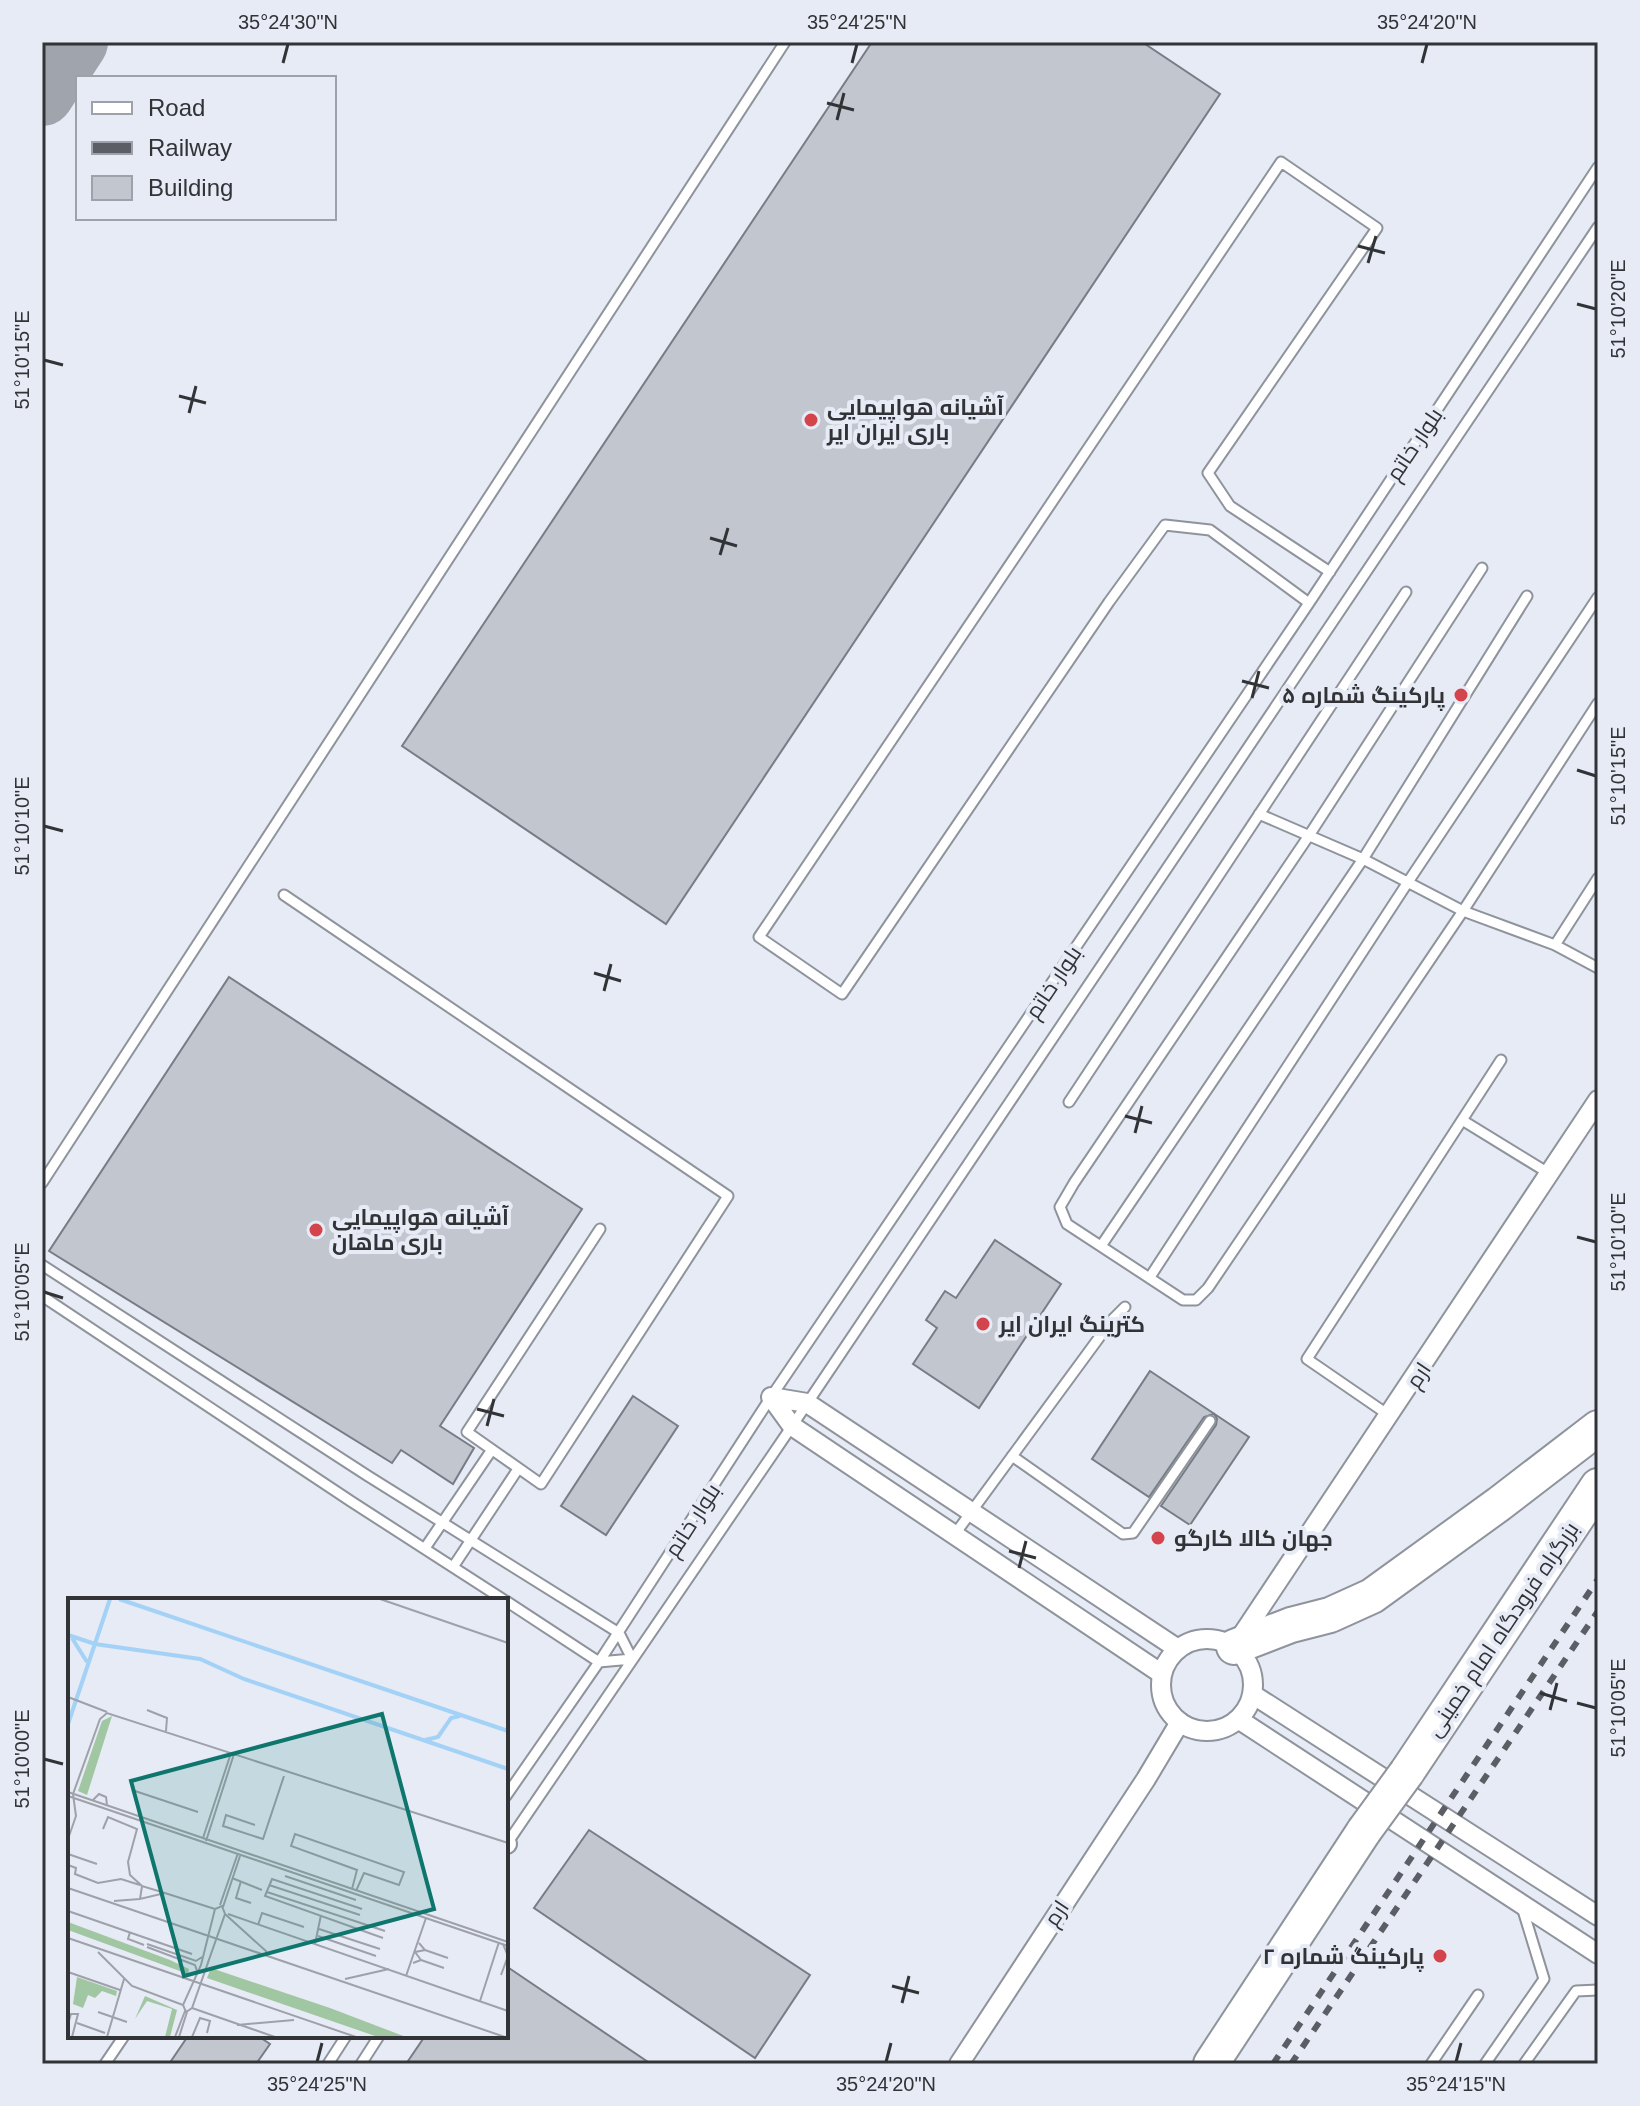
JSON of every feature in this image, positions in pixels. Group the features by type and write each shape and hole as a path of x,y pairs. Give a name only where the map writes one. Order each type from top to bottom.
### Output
{"highway":[{"path":"1234,1647 1291,1625 1330,1615 1372,1596 1598,1428"},
{"name":"بزرگراه فرودگاه امام خمینی","path":"1211,2064 1364,1831 1407,1772 1598,1486"}],"street":[{"name":"ارم","path":"1234,1647 1598,1100"},
{"path":"771,1397 807,1403 1178,1649"},
{"path":"771,1397 792,1426 1162,1674"},
{"path":"1206,1638 1221,1640 1234,1647 1251,1668 1252,1694 1248,1708 1225,1727 1209,1731 1194,1729 1180,1722 1164,1701 1162,1674 1168,1660 1191,1641 1206,1638"},
{"path":"1252,1694 1598,1916"},
{"path":"1238,1719 1598,1954"},
{"name":"ارم","path":"959,2064 1180,1722"}],"lane":[{"path":"42,1183 785,42"},
{"path":"1309,603 1210,530 1165,525 1109,602 842,994 759,937 1281,162 1377,228 1208,473 1230,506 1330,572"},
{"name":"بلوار خاتم","path":"508,1793 619,1633 771,1397 1330,572 1598,167"},
{"name":"بلوار خاتم","path":"508,1841 792,1426 1598,227"},
{"path":"1482,568 1310,834 1060,1207 1067,1224 1183,1300 1196,1300 1208,1288 1463,911 1598,703"},
{"path":"1069,1102 1406,592"},
{"path":"1101,1246 1363,859 1527,596"},
{"path":"1150,1277 1598,597"},
{"path":"1259,814 1363,859 1463,911 1555,945 1598,968"},
{"path":"1555,945 1598,878"},
{"path":"284,895 728,1196 541,1484 467,1432 600,1229"},
{"path":"1390,1416 1307,1359 1501,1060"},
{"path":"1462,1120 1550,1174"},
{"path":"42,1265 619,1633 632,1659 599,1662 508,1603"},
{"path":"42,1296 500,1598"},
{"path":"955,1534 1112,1320 1125,1307"},
{"path":"1012,1456 1123,1534 1133,1533 1210,1421"},
{"path":"425,1548 491,1451"},
{"path":"453,1567 518,1469"},
{"path":"1485,2064 1544,1979 1521,1904"},
{"path":"1524,2064 1576,1991 1598,1990"},
{"path":"1431,2064 1478,1995"},
{"path":"105,2064 123,2038"},
{"path":"328,2064 345,2038"},
{"path":"361,2064 378,2038"}],"building":[{"name":"آشیانه هواپیمایی باری ایران ایر","path":"872,42 1142,42 1220,94 666,924 402,746"},
{"name":"آشیانه هواپیمایی باری ماهان","path":"229,977 582,1209 440,1426 474,1448 453,1484 401,1450 392,1463 49,1251"},
{"name":"کترینگ ایران ایر","path":"995,1240 1061,1284 979,1408 913,1364 937,1328 926,1320 945,1291 956,1298"},
{"path":"1150,1371 1249,1437 1190,1525 1161,1506 1216,1425 1214,1414 1204,1417 1149,1497 1092,1459"},
{"path":"633,1396 678,1426 606,1535 561,1506"},
{"path":"589,1830 810,1975 755,2058 534,1908"},
{"path":"508,1967 651,2064 406,2064 424,2038 508,2038"},
{"path":"187,2038 261,2038 270,2044 256,2064 169,2064"}],"taxiway":[{"path":"42,94 76,42"}],"railway":[{"path":"1273,2064 1598,1579"},
{"path":"1291,2064 1598,1611"}],"place":[{"name":"آشیانه هواپیمایی باری ایران ایر","path":"811,420"},
{"name":"پارکینگ شماره ۵","path":"1461,695"},
{"name":"آشیانه هواپیمایی باری ماهان","path":"316,1230"},
{"name":"کترینگ ایران ایر","path":"983,1324"},
{"name":"جهان کالا کارگو","path":"1158,1538"},
{"name":"پارکینگ شماره ۲","path":"1440,1956"}]}
